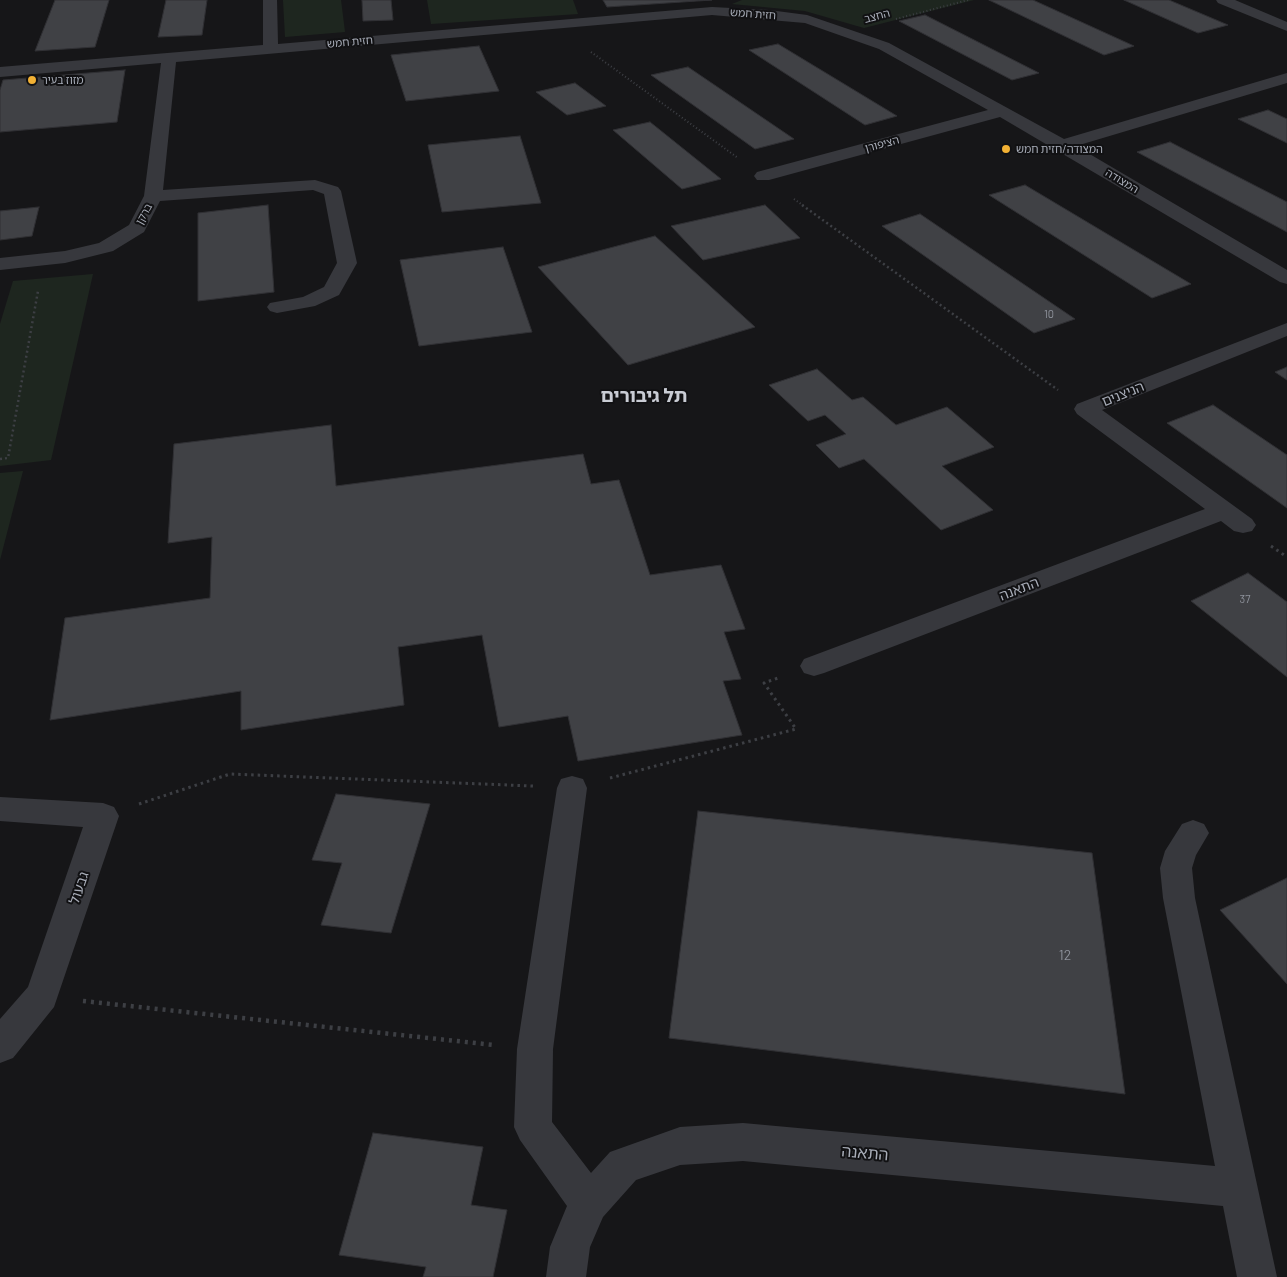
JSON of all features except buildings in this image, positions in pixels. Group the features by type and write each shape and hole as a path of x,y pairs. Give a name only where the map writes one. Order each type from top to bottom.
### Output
{"street":[{"path":"270,0 271,48"},
{"path":"1223,0 1287,27"},
{"name":"חזית חמש","path":"0,72 700,12 805,21"},
{"name":"המצודה","path":"805,21 847,32 884,46 1062,146 1287,278"},
{"name":"המצודה","path":"805,21 903,57"},
{"name":"ברקן","path":"0,264 65,257 106,247 137,228 153,196 169,58"},
{"path":"1062,146 1287,78"},
{"name":"הציפורן","path":"763,176 1001,112"},
{"path":"153,196 299,185 315,186 332,191 347,263 332,291 308,302 277,307"},
{"name":"הניצנים","path":"1085,409 1287,328"},
{"name":"הניצנים","path":"1085,409 1234,518"},
{"name":"התאנה","path":"814,666 1234,518"},
{"path":"572,788 535,1049 533,1128 589,1203"},
{"path":"0,809 103,816"},
{"name":"גבעול","path":"0,1046 42,996 103,816"},
{"path":"1193,833 1181,852 1176,868 1179,898 1257,1277"},
{"name":"התאנה","path":"566,1277 570,1247 589,1203 624,1165 680,1146 743,1142 1239,1188"}],"path":[{"name":"החצב","path":"847,32 968,0"},
{"path":"554,25 1085,409"},
{"path":"0,459 8,458 44,260"},
{"path":"103,816 230,774 572,788 796,729 764,683 814,666"},
{"path":"42,996 535,1049"}],"shaded area":[{"path":"283,0 341,0 345,32 285,37"},
{"path":"427,0 573,0 578,14 431,24"},
{"path":"742,0 974,0 864,28 805,11 732,4"},
{"path":"93,274 51,460 0,466 0,324 13,281"},
{"path":"23,471 0,560 0,473"}],"place":[{"name":"מזוז בעיר","path":"32,80"},
{"name":"המצודה/חזית חמש","path":"1006,149"}],"district":[{"name":"תל גיבורים","path":"644,396"}]}
